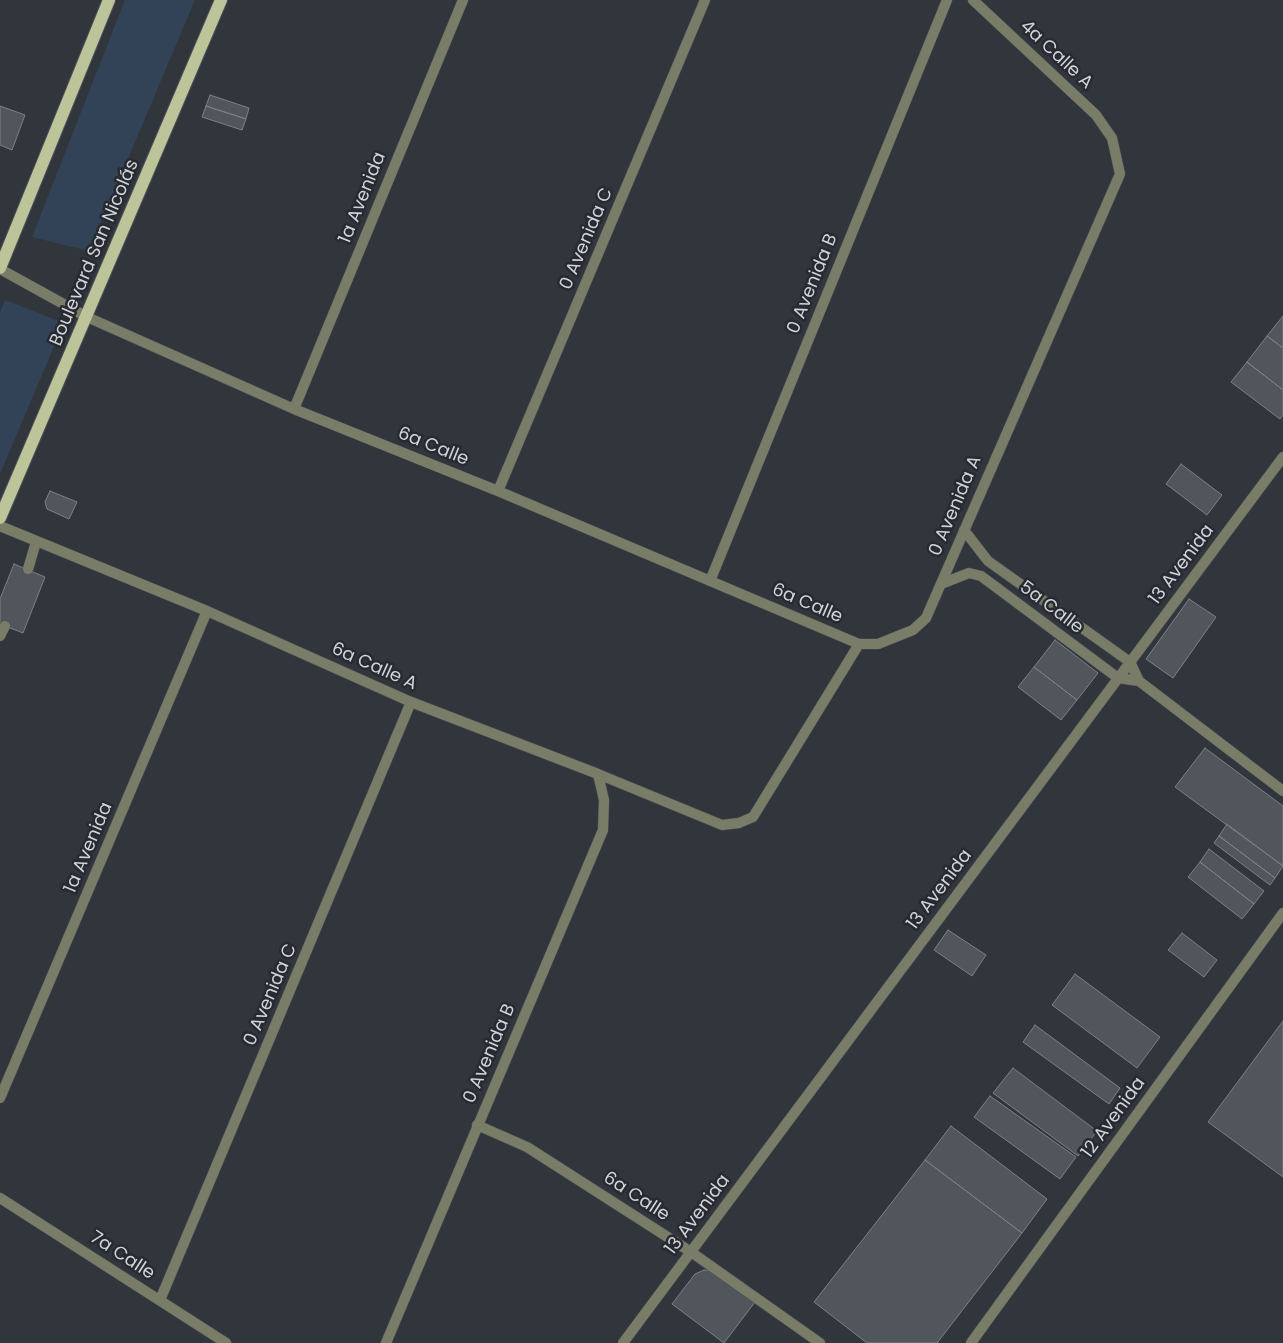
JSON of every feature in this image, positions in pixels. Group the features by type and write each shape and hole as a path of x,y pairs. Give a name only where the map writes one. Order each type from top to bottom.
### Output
{"main road":[{"path":"0,268 109,0"},
{"name":"Boulevard San Nicolás","path":"0,518 221,0"}],"street":[{"name":"1a Avenida","path":"294,409 463,0"},
{"name":"0 Avenida C","path":"498,491 705,0"},
{"name":"0 Avenida B","path":"710,581 947,0"},
{"name":"4a Calle A","path":"973,0 1096,115 1112,138"},
{"name":"0 Avenida A","path":"859,644 878,644 913,630 926,618 1120,174 1112,138"},
{"name":"6a Calle","path":"0,268 87,317 294,409 498,491 859,644"},
{"name":"13 Avenida","path":"623,1343 1283,457"},
{"name":"6a Calle A","path":"0,526 207,611 412,702 598,774 722,825 739,823 753,817 859,644"},
{"name":"5a Calle","path":"964,530 988,561 1130,662 1139,681 1283,791"},
{"path":"28,569 36,542"},
{"name":"5a Calle","path":"941,584 969,573 981,576 1118,678 1139,681"},
{"name":"1a Avenida","path":"0,1098 207,611"},
{"path":"0,636 5,626"},
{"name":"0 Avenida C","path":"160,1300 412,702"},
{"name":"0 Avenida B","path":"386,1343 603,830 604,800 598,774"},
{"name":"12 Avenida","path":"971,1343 1283,913"},
{"name":"6a Calle","path":"477,1125 527,1147 691,1252 820,1343"},
{"name":"7a Calle","path":"0,1198 226,1343"}],"shaded area":[{"path":"125,0 195,0 89,251 32,237"},
{"path":"5,300 64,323 0,474 0,312"}],"building":[{"path":"210,95 249,108 246,119 206,106"},
{"path":"0,106 25,115 12,150 0,145"},
{"path":"206,106 246,119 242,130 202,117"},
{"path":"1283,316 1283,348 1267,336"},
{"path":"1267,336 1283,348 1283,390 1247,362"},
{"path":"1247,362 1283,390 1283,415 1280,419 1231,382"},
{"path":"1181,464 1222,495 1207,515 1166,484"},
{"path":"50,491 77,502 69,519 47,509 45,502"},
{"path":"14,564 45,577 23,633 0,624 0,599"},
{"path":"1189,599 1216,617 1173,678 1146,659"},
{"path":"1055,640 1098,673 1077,700 1034,667"},
{"path":"1034,667 1077,700 1061,720 1018,687"},
{"path":"1205,748 1283,806 1283,866 1175,787"},
{"path":"1227,824 1283,866 1275,878 1219,836"},
{"path":"1219,836 1275,878 1270,885 1214,843"},
{"path":"1209,849 1264,891 1254,904 1200,862"},
{"path":"1200,862 1254,904 1242,919 1188,877"},
{"path":"948,930 986,955 972,976 934,950"},
{"path":"1182,933 1217,960 1204,977 1168,950"},
{"path":"1075,974 1160,1037 1137,1068 1052,1005"},
{"path":"1283,1021 1283,1177 1208,1122"},
{"path":"1035,1025 1120,1088 1109,1104 1023,1042"},
{"path":"1013,1068 1097,1131 1078,1156 993,1093"},
{"path":"990,1096 1076,1157 1060,1179 974,1117"},
{"path":"951,1126 1047,1199 1022,1233 925,1160"},
{"path":"925,1160 1022,1233 937,1343 867,1343 814,1302"},
{"path":"704,1270 714,1271 755,1302 724,1343 672,1304 695,1274"}]}
